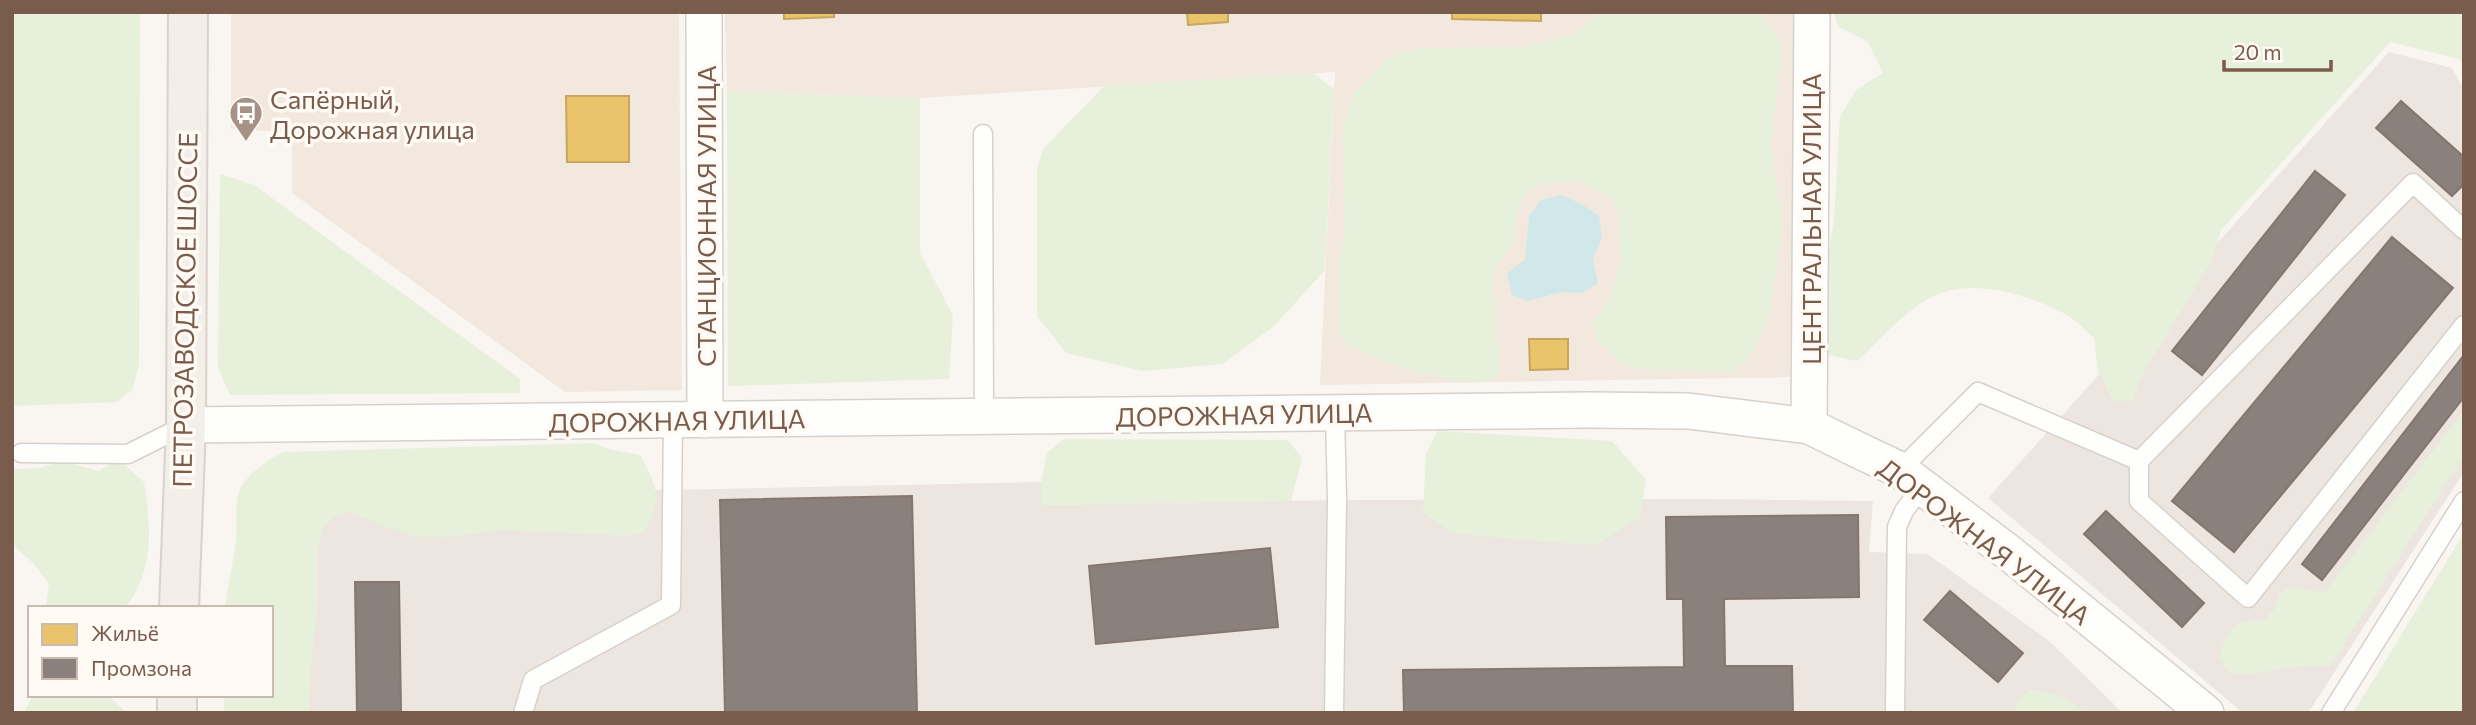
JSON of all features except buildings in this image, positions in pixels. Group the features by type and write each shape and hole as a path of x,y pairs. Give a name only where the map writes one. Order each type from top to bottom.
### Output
{"main road":[{"name":"ПЕТРОЗАВОДСКОЕ ШОССЕ","path":"179,606 186,425 188,12"}],"street":[{"name":"СТАНЦИОННАЯ УЛИЦА","path":"689,420 704,12"},
{"name":"ЦЕНТРАЛЬНАЯ УЛИЦА","path":"1809,426 1812,12"},
{"name":"ДОРОЖНАЯ УЛИЦА","path":"186,425 1688,411 1809,426 1911,479 2008,552 2206,713"}],"lane":[{"path":"983,134 984,417"},
{"path":"2464,230 2413,183 2139,461 2138,501 2248,598 2464,325"},
{"path":"1895,713 1897,527 1904,511 1911,479 1978,392 2139,461"},
{"path":"1335,413 1335,713"},
{"path":"523,713 533,680 670,605 689,420"},
{"path":"21,453 128,454 186,425"},
{"path":"2331,713 2464,501"}],"shaded area":[{"path":"231,12 679,12 682,390 565,392 292,193 292,132 231,129"},
{"path":"725,12 1796,12 1790,377 1320,385 1335,72 920,98 727,91"},
{"path":"2389,52 2452,68 2464,90 2464,472 2308,713 2243,713 1988,498"},
{"path":"1041,482 1042,505 1337,500 1873,501 1869,552 1927,554 2048,640 2123,713 290,713 294,498"}],"green space":[{"path":"12,12 140,12 139,365 132,390 117,402 12,406"},
{"path":"1759,12 1776,34 1782,50 1771,147 1783,224 1770,312 1756,347 1746,362 1730,373 1639,369 1622,363 1596,340 1592,324 1610,298 1620,266 1619,215 1612,200 1581,180 1541,184 1527,193 1517,208 1515,242 1493,270 1499,374 1485,382 1450,380 1397,367 1349,346 1339,333 1340,262 1345,229 1344,124 1354,94 1387,59 1418,48 1521,47 1573,35 1599,13"},
{"path":"1833,12 2464,12 2464,66 2459,59 2390,42 2221,230 2211,262 2146,369 2138,384 2134,401 2113,401 2098,371 2094,338 2065,314 2036,301 2002,291 1968,288 1936,295 1905,316 1857,361 1824,354 1823,289 1834,219 1840,117 1856,90 1883,73 1868,42 1839,27"},
{"path":"1313,73 1334,89 1325,270 1274,326 1223,364 1143,371 1066,353 1037,316 1037,168 1044,148 1104,86"},
{"path":"727,91 920,98 920,253 953,315 949,379 728,386"},
{"path":"220,174 254,185 520,379 520,393 230,395 218,368"},
{"path":"2464,410 2464,455 2330,666 2295,667 2247,674 2229,673 2220,658 2225,640 2233,628 2245,622 2263,621 2275,609 2280,593 2294,585 2310,591 2326,591"},
{"path":"1437,431 1612,441 1646,480 1640,518 1596,545 1452,533 1423,513 1426,454"},
{"path":"1064,439 1288,440 1302,458 1291,501 1041,505 1041,482 1047,453"},
{"path":"594,443 608,449 640,455 651,476 656,501 644,532 627,536 501,530 447,537 410,536 349,512 338,516 325,525 319,544 318,599 309,713 224,713 224,697 273,697 273,606 225,606 236,543 236,506 239,492 248,478 262,465 284,452"},
{"path":"118,459 144,482 149,532 142,579 126,606 46,606 49,584 33,563 12,544 12,469 39,468 63,461 99,471"},
{"path":"2464,533 2464,713 2353,713"},
{"path":"2029,690 2060,697 2087,713 2014,713 2017,701"},
{"path":"32,697 110,697 127,713 24,713"}],"water":[{"path":"1562,195 1599,216 1602,237 1593,260 1598,283 1582,293 1562,292 1527,301 1512,295 1507,273 1525,260 1529,216 1541,200"}],"place":[{"name":"Сапёрный, Дорожная улица","path":"246,143"}]}
